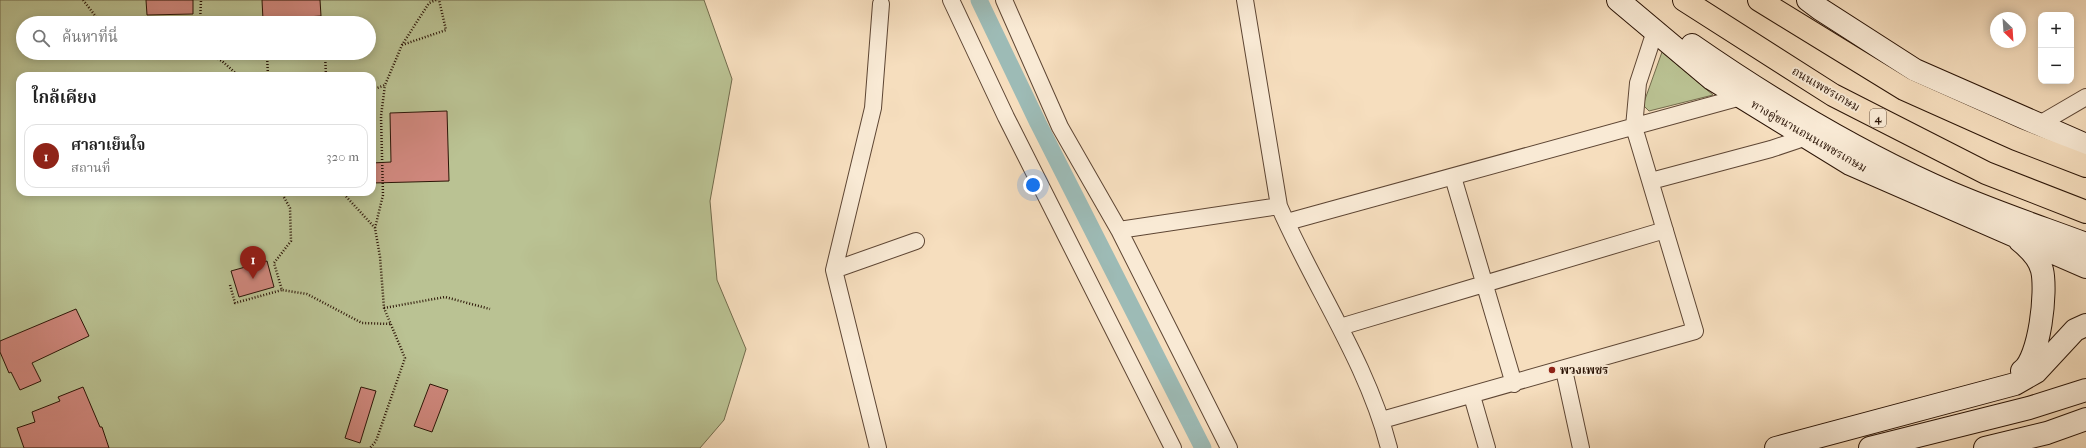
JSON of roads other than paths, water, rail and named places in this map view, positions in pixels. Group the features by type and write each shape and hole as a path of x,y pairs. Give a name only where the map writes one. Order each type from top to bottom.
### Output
{"highway":[{"name":"ถนนเพชรเกษม","path":"1684,0 1833,95 1986,173 2086,212"},
{"path":"1759,0 1904,89 2016,139 2086,166"}],"main road":[{"name":"ทางคู่ขนานถนนเพชรเกษม","path":"1618,0 1712,79 1743,89 1807,137 1850,164 2086,267"},
{"path":"1640,0 1659,21 1743,89 1933,185 2086,244"},
{"path":"1808,0 1915,70 2086,145"},
{"path":"1965,398 2014,377 2024,370 2029,366 2038,346 2044,283 2042,269 2029,248 2014,236"},
{"path":"1776,448 2015,384 2036,372 2075,330 2086,325"},
{"path":"1871,448 2029,408 2086,390"},
{"path":"1985,448 2047,432 2086,419"},
{"path":"2047,432 2086,428"}],"street":[{"path":"951,0 1006,117 1173,448"},
{"path":"1004,0 1060,127 1119,230 1229,448"},
{"path":"1245,0 1280,206 1340,327 1382,420 1389,448"},
{"path":"878,448 834,270 873,108 881,4"},
{"path":"1382,420 1564,370 1695,331 1634,127 1638,83 1655,31"},
{"path":"1287,222 1634,127 1743,89"},
{"path":"2038,125 2086,97"},
{"path":"1651,181 1771,149 1807,137"},
{"path":"1453,177 1514,384"},
{"path":"1119,230 1280,206"},
{"path":"1340,327 1665,230"},
{"path":"834,270 916,241"},
{"path":"1564,370 1581,448"},
{"path":"1472,396 1487,448"}],"waterway":[{"path":"979,0 1038,123 1203,448"}],"place":[{"name":"ศาลาเย็นใจ","path":"253,279"},
{"name":"พวงเพชร","path":"1552,370"}]}
